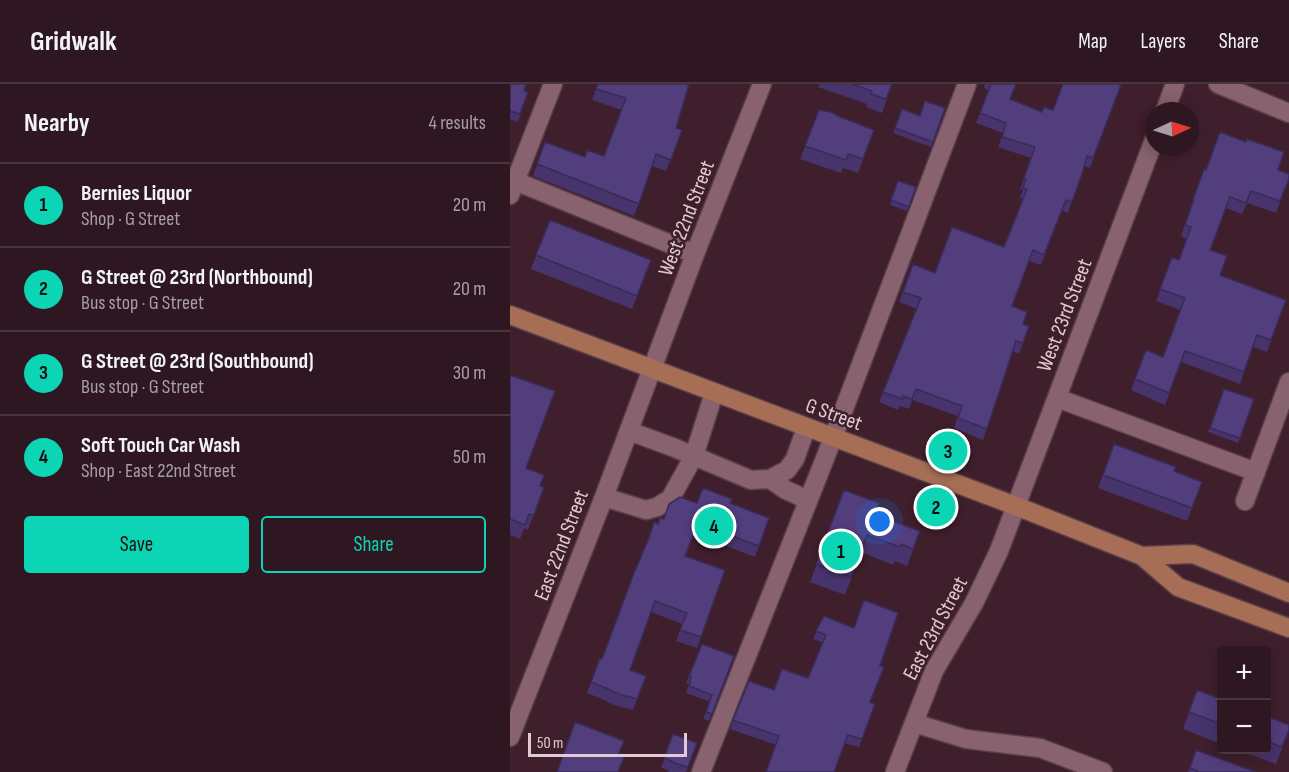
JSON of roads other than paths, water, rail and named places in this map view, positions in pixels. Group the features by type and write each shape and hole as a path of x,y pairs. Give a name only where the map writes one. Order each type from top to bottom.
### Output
{"main road":[{"name":"G Street","path":"510,315 1016,506 1142,556 1178,587 1289,628"},
{"name":"G Street","path":"1142,556 1193,554 1289,593"}],"street":[{"path":"553,84 512,188 696,254"},
{"name":"West 22nd Street","path":"652,369 762,84"},
{"path":"701,772 833,438 967,84"},
{"path":"1168,102 1175,84"},
{"path":"1218,84 1289,113"},
{"name":"West 23rd Street","path":"1016,506 1148,156"},
{"name":"East 22nd Street","path":"510,737 652,369"},
{"path":"1245,501 1289,382"},
{"path":"604,497 646,510 657,507 670,499 694,456 714,393"},
{"path":"1057,398 1256,472"},
{"path":"629,431 751,480 770,479 787,470 795,459 806,428"},
{"path":"770,479 786,490 808,500"},
{"name":"East 23rd Street","path":"895,772 934,671 987,577 1016,506"},
{"path":"914,723 966,739 1040,748 1103,772"}],"place":[{"name":"G Street @ 23rd (Southbound)","path":"948,451"},
{"name":"G Street @ 23rd (Northbound)","path":"936,507"},
{"name":"Soft Touch Car Wash","path":"714,526"},
{"name":"Bernies Liquor","path":"841,551"}]}
